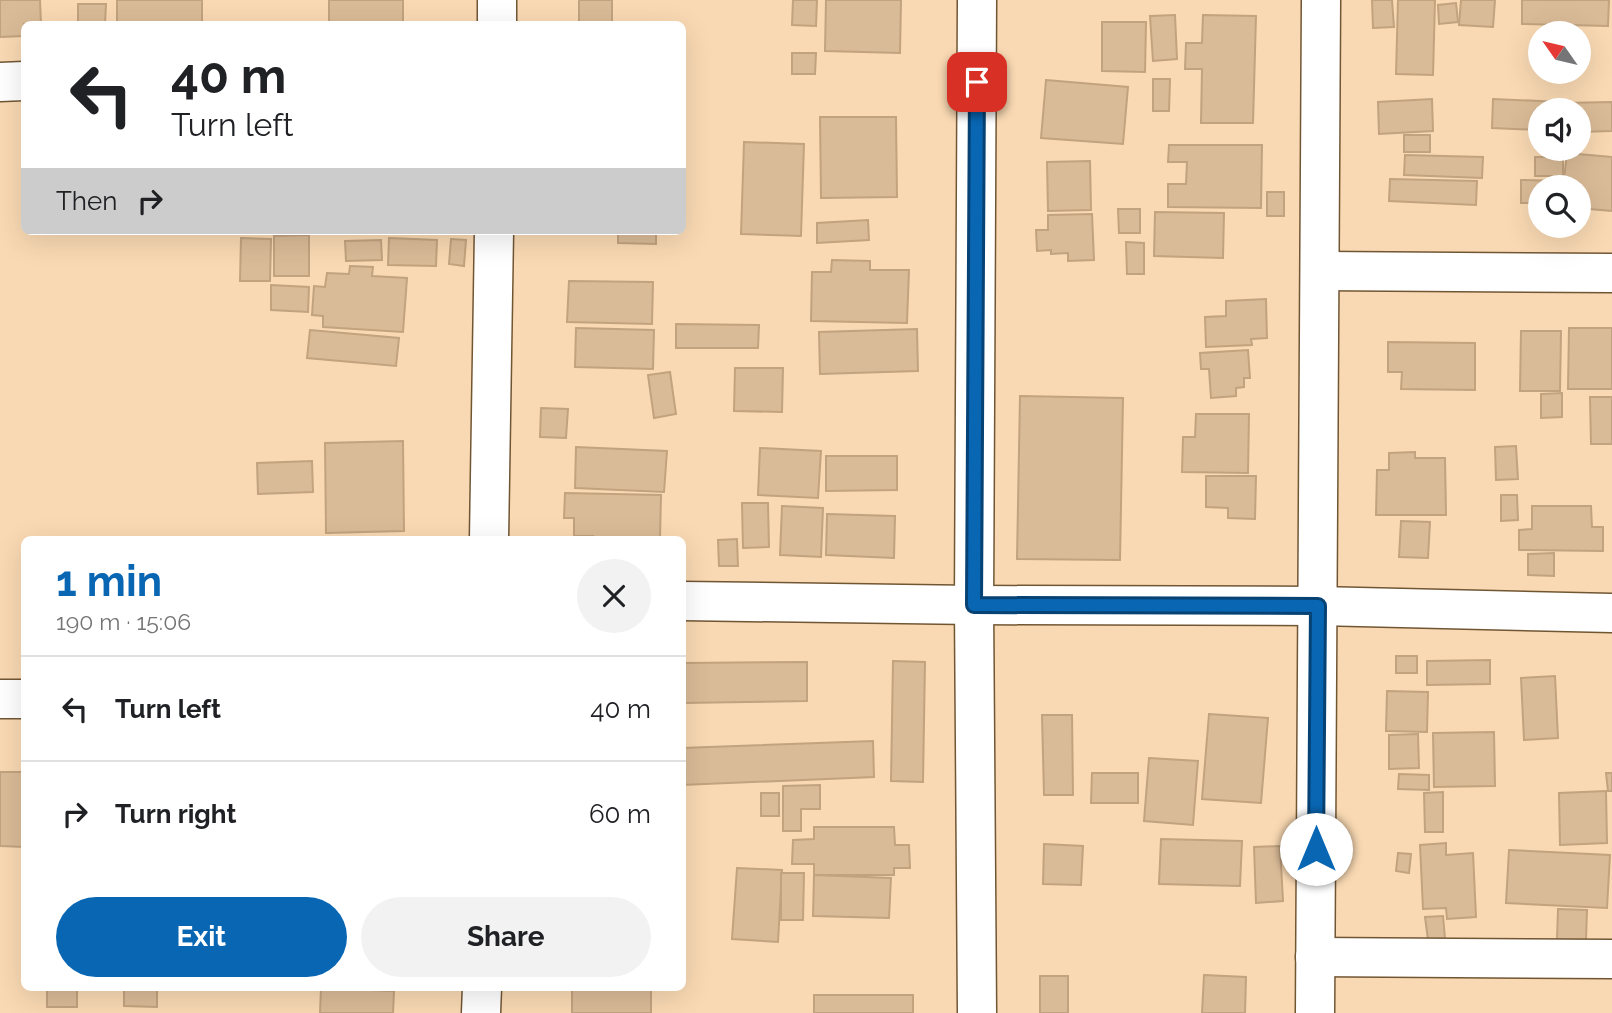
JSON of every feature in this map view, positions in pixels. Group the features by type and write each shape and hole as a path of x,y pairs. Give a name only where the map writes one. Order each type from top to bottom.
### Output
{"street":[{"path":"497,0 497,21"},
{"path":"977,0 974,605 977,1013"},
{"path":"1315,1013 1321,0"},
{"path":"0,82 21,81"},
{"path":"489,536 494,235"},
{"path":"1320,271 1612,273"},
{"path":"686,601 1318,606 1612,612"},
{"path":"0,699 21,699"},
{"path":"1315,957 1612,959"},
{"path":"481,1013 482,991"}],"building":[{"path":"0,0 40,0 41,21 21,21 21,36 0,37"},
{"path":"117,0 202,0 202,21 117,21"},
{"path":"329,0 403,0 403,21 329,21"},
{"path":"579,0 612,0 612,21 579,21"},
{"path":"793,0 817,0 816,26 792,25"},
{"path":"826,0 901,0 900,53 825,51"},
{"path":"1372,0 1392,0 1394,27 1373,28"},
{"path":"1398,0 1435,0 1433,75 1396,74"},
{"path":"1461,0 1495,0 1493,27 1459,25"},
{"path":"1522,0 1609,0 1608,26 1591,26 1591,21 1528,21 1528,24 1522,24"},
{"path":"1456,3 1458,22 1439,24 1438,5"},
{"path":"78,4 106,4 105,21 78,21"},
{"path":"1175,15 1177,59 1153,61 1150,16"},
{"path":"1203,15 1256,16 1253,123 1201,123 1202,69 1185,69 1186,43 1202,43"},
{"path":"1102,22 1146,22 1145,72 1102,71"},
{"path":"792,53 816,53 815,74 792,74"},
{"path":"1153,79 1170,79 1169,111 1153,111"},
{"path":"1046,80 1128,87 1123,144 1041,138"},
{"path":"1432,99 1433,131 1379,134 1378,102"},
{"path":"1493,99 1528,101 1528,130 1492,128"},
{"path":"1591,102 1612,102 1612,131 1591,132"},
{"path":"820,117 896,117 897,197 821,198"},
{"path":"1404,135 1430,135 1430,152 1404,152"},
{"path":"744,142 804,144 801,236 741,234"},
{"path":"1169,145 1262,145 1261,208 1168,207 1168,184 1186,184 1187,162 1168,162"},
{"path":"1405,155 1483,157 1482,178 1404,175"},
{"path":"1591,155 1612,157 1612,211 1591,209 1591,175 1564,175 1566,161 1591,161"},
{"path":"1090,161 1091,210 1048,211 1047,162"},
{"path":"1535,161 1563,161 1563,175 1535,175"},
{"path":"1390,179 1477,181 1476,205 1389,201"},
{"path":"1521,180 1528,180 1528,203 1521,203"},
{"path":"1267,192 1284,192 1284,216 1267,216"},
{"path":"1118,209 1140,209 1140,233 1119,233"},
{"path":"1155,212 1224,213 1223,258 1154,256"},
{"path":"1092,214 1094,260 1068,261 1068,253 1037,251 1036,230 1048,230 1048,215"},
{"path":"868,220 869,240 817,243 817,223"},
{"path":"309,235 309,276 274,276 274,236"},
{"path":"618,235 656,235 656,244 618,243"},
{"path":"241,238 271,239 270,281 240,281"},
{"path":"389,238 437,240 436,266 388,265"},
{"path":"451,239 466,240 464,266 449,264"},
{"path":"381,240 382,260 346,261 345,241"},
{"path":"1126,242 1144,243 1144,274 1127,274"},
{"path":"832,260 870,261 870,270 909,270 907,323 811,321 812,272 831,272"},
{"path":"350,266 373,267 372,276 407,278 403,332 323,327 323,316 312,315 314,286 325,287 327,273 349,274"},
{"path":"569,281 653,282 652,324 567,322"},
{"path":"271,285 309,287 308,312 271,310"},
{"path":"1266,299 1267,338 1251,339 1252,345 1206,347 1205,317 1226,316 1226,301"},
{"path":"676,324 759,325 758,348 676,348"},
{"path":"576,328 654,330 653,369 575,367"},
{"path":"1569,328 1612,328 1612,389 1568,389"},
{"path":"917,329 918,371 820,374 819,332"},
{"path":"310,330 399,338 396,366 307,358"},
{"path":"1521,331 1561,331 1560,391 1520,391"},
{"path":"1388,342 1475,343 1475,390 1401,389 1402,372 1388,372"},
{"path":"1248,350 1250,378 1244,378 1244,387 1236,388 1236,396 1211,398 1209,369 1201,369 1200,353"},
{"path":"735,368 783,368 782,412 734,411"},
{"path":"670,372 676,414 654,418 648,375"},
{"path":"1562,393 1562,417 1541,418 1541,394"},
{"path":"1020,396 1123,398 1120,560 1017,559"},
{"path":"1590,397 1612,397 1612,444 1591,444"},
{"path":"541,408 568,409 566,438 540,437"},
{"path":"1196,414 1249,414 1248,473 1182,472 1183,437 1195,437"},
{"path":"403,441 404,531 326,533 325,443"},
{"path":"1516,446 1518,479 1496,480 1495,447"},
{"path":"576,447 667,451 664,492 575,488"},
{"path":"760,448 821,451 818,498 758,495"},
{"path":"1415,452 1415,458 1445,458 1446,515 1376,515 1377,470 1389,470 1389,453"},
{"path":"826,456 897,456 897,490 826,491"},
{"path":"312,461 313,492 258,494 257,463"},
{"path":"1206,476 1256,476 1255,519 1228,518 1228,508 1206,507"},
{"path":"565,493 661,495 660,536 574,536 574,518 564,518"},
{"path":"1501,495 1517,495 1518,520 1501,521"},
{"path":"742,503 768,503 769,547 743,548"},
{"path":"782,506 823,508 821,557 780,555"},
{"path":"1532,506 1591,506 1592,527 1603,527 1603,551 1519,550 1519,530 1532,529"},
{"path":"827,514 895,516 894,558 826,555"},
{"path":"1401,521 1430,522 1428,558 1399,557"},
{"path":"737,539 738,566 719,566 718,540"},
{"path":"1554,553 1554,576 1528,575 1528,554"},
{"path":"1396,656 1417,656 1417,673 1396,673"},
{"path":"1490,660 1490,684 1427,685 1427,661"},
{"path":"893,661 925,662 923,782 891,781"},
{"path":"807,662 807,701 686,703 686,663"},
{"path":"1555,676 1558,738 1524,740 1521,678"},
{"path":"1387,691 1428,692 1427,732 1386,731"},
{"path":"1209,714 1268,718 1261,803 1202,799"},
{"path":"1042,715 1072,715 1073,795 1044,795"},
{"path":"1494,732 1495,786 1434,787 1433,733"},
{"path":"1418,734 1419,768 1389,769 1389,735"},
{"path":"873,741 874,777 686,785 686,748"},
{"path":"1149,758 1198,761 1193,825 1144,821"},
{"path":"0,772 21,772 21,847 0,846"},
{"path":"1092,773 1138,773 1138,803 1091,803"},
{"path":"1606,773 1612,773 1612,791 1608,791"},
{"path":"1399,774 1429,775 1429,790 1398,789"},
{"path":"820,785 820,809 801,809 801,831 783,831 783,786"},
{"path":"1606,791 1607,843 1560,845 1559,793"},
{"path":"1443,792 1443,832 1425,832 1424,793"},
{"path":"761,793 779,793 779,816 761,816"},
{"path":"814,827 894,827 895,845 909,845 910,868 894,868 894,875 814,875 814,864 792,864 793,840 814,839"},
{"path":"1161,839 1242,841 1240,886 1159,884"},
{"path":"1446,843 1446,855 1473,853 1476,917 1447,919 1446,908 1423,909 1420,845"},
{"path":"1044,844 1083,846 1081,885 1043,884"},
{"path":"1280,846 1283,901 1256,903 1254,847"},
{"path":"1509,850 1610,855 1607,908 1506,903"},
{"path":"1398,853 1411,854 1409,873 1396,871"},
{"path":"737,868 782,870 778,942 732,939"},
{"path":"781,873 804,873 803,920 781,920"},
{"path":"814,875 891,878 889,918 813,916"},
{"path":"1558,909 1587,910 1586,940 1557,940"},
{"path":"1443,916 1445,938 1428,940 1425,917"},
{"path":"1204,975 1246,977 1245,1013 1202,1013"},
{"path":"1040,976 1068,976 1068,1013 1040,1013"},
{"path":"47,991 77,991 77,1007 47,1007"},
{"path":"124,991 157,991 157,1007 124,1006"},
{"path":"321,991 394,991 393,1013 320,1013"},
{"path":"572,991 651,991 651,1013 572,1013"},
{"path":"814,995 913,995 913,1013 814,1013"}],"route":[{"path":"977,82 974,605 1318,606 1316,849"}]}
